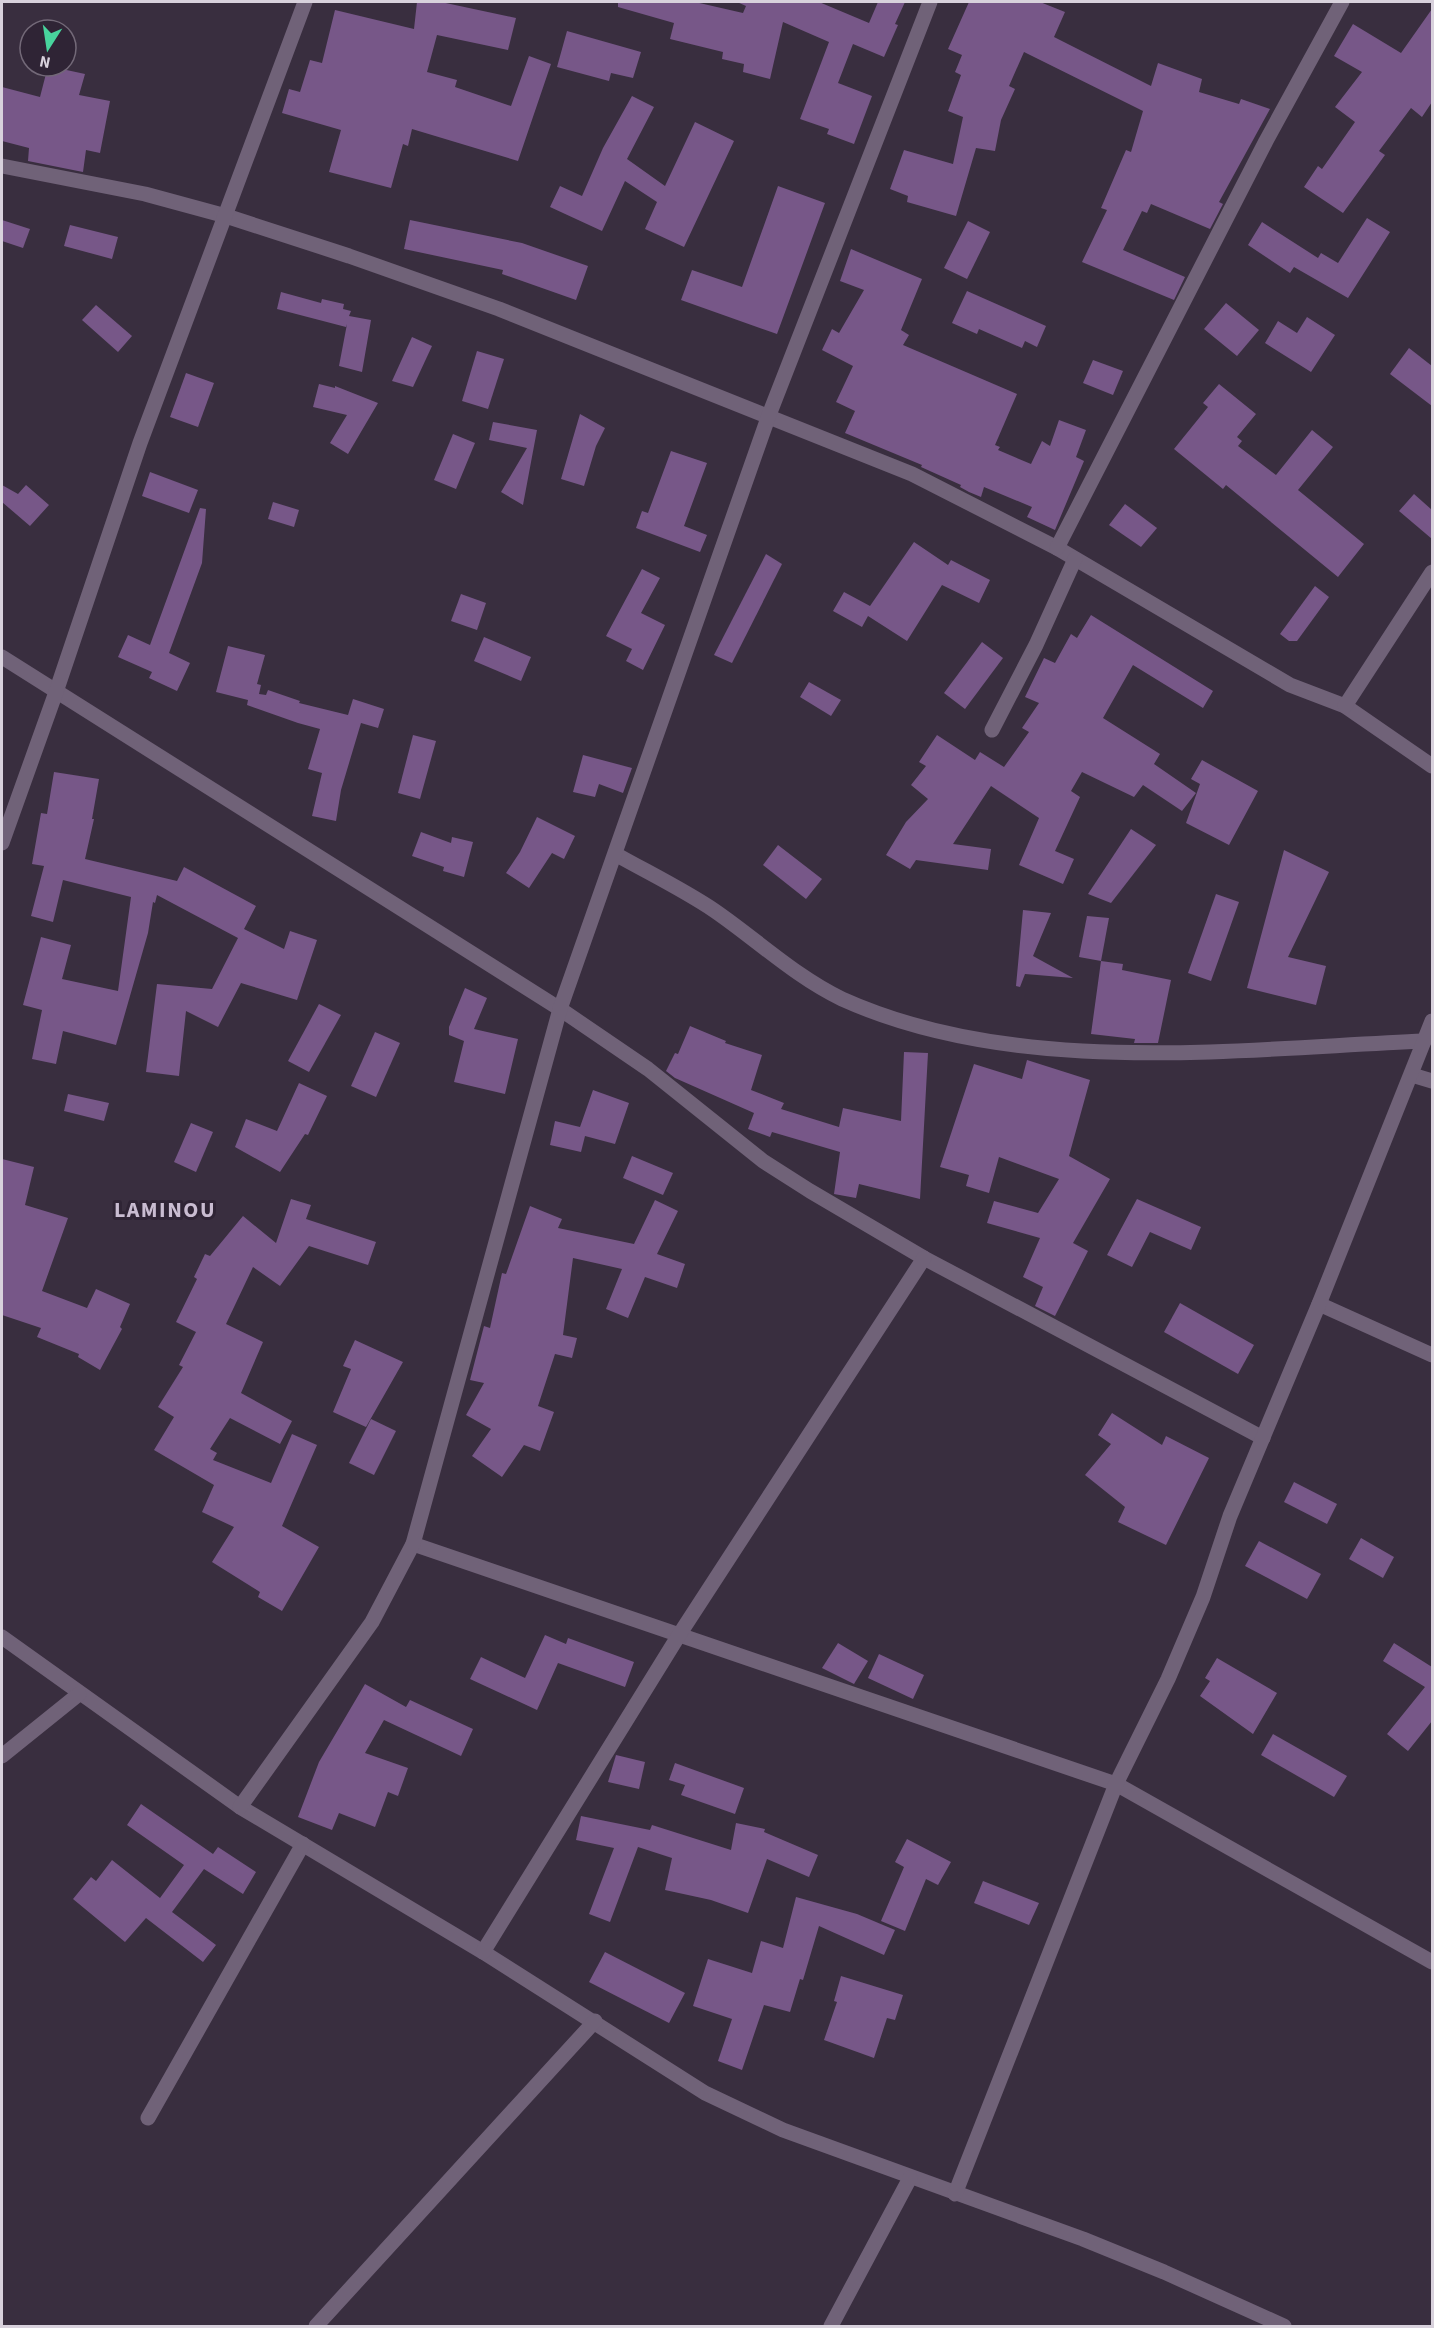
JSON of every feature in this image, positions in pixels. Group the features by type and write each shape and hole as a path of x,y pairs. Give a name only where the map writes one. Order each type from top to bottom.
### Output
{"street":[{"path":"2,843 56,692 140,443 305,2"},
{"path":"240,1807 372,1622 392,1590 413,1544 560,1010 769,416 930,2"},
{"path":"1057,548 1266,141 1342,2"},
{"path":"2,166 145,194 226,216 499,309 912,474 1057,548 1290,685 1345,706 1432,766"},
{"path":"992,730 1036,645 1075,559"},
{"path":"1345,706 1432,572"},
{"path":"2,657 560,1010 648,1069 763,1161 924,1258 1263,1438"},
{"path":"616,855 715,911 790,966 839,997 930,1030 1005,1045 1129,1052 1424,1041"},
{"path":"955,2193 1116,1784 1191,1628 1230,1516 1319,1305 1432,1021"},
{"path":"1412,1075 1432,1081"},
{"path":"483,1952 679,1635 924,1258"},
{"path":"1319,1305 1432,1355"},
{"path":"413,1544 1116,1784 1432,1962"},
{"path":"2,1638 240,1807 483,1952 595,2021 705,2093 783,2130 1124,2256 1284,2326"},
{"path":"2,1756 79,1694"},
{"path":"148,2118 303,1844"},
{"path":"316,2326 595,2021"},
{"path":"831,2326 910,2178"}],"building":[{"path":"417,2 441,2 516,18 508,50 437,35 427,72 457,80 455,87 511,106 529,56 551,64 518,161 412,129 408,146 403,144 391,188 329,172 341,130 282,113 289,89 300,92 310,60 322,63 335,10 414,29"},
{"path":"618,2 695,2 743,13 746,6 737,2 819,2 869,23 878,2 905,2 884,57 853,44 838,83 872,96 854,144 827,134 829,129 800,119 829,42 783,22 770,79 743,72 744,64 722,59 723,52 670,39 674,23 618,7"},
{"path":"969,2 1040,2 1065,12 1054,37 1151,86 1158,63 1202,79 1199,92 1239,104 1241,99 1270,109 1219,202 1223,204 1210,229 1151,204 1147,213 1142,211 1123,250 1185,277 1174,300 1082,262 1107,210 1101,208 1126,150 1131,152 1143,111 1024,52 1009,86 1015,89 1001,120 995,151 976,148 956,216 907,202 908,196 890,189 904,150 953,164 963,117 948,111 961,75 955,72 962,55 948,49"},
{"path":"1432,9 1432,102 1422,117 1411,108 1379,151 1385,155 1343,213 1304,187 1318,166 1322,169 1355,122 1335,107 1362,72 1334,56 1353,24 1401,53"},
{"path":"567,31 641,52 633,78 611,73 609,81 557,67"},
{"path":"78,72 85,74 79,95 110,101 100,153 86,150 83,172 28,161 29,148 2,141 2,87 40,97 45,78 78,78"},
{"path":"632,96 654,107 627,159 665,186 695,122 734,141 684,247 645,229 657,202 625,181 602,231 550,207 560,186 582,196 603,148"},
{"path":"778,186 825,203 777,334 681,300 692,270 742,287"},
{"path":"1367,218 1390,232 1348,298 1294,267 1290,273 1248,245 1262,222 1318,258 1321,253 1338,263"},
{"path":"2,220 30,229 23,248 2,241"},
{"path":"410,220 522,243 588,266 576,300 502,274 503,270 404,249"},
{"path":"968,221 990,232 967,279 944,268"},
{"path":"70,225 118,237 112,259 64,246"},
{"path":"851,249 922,279 901,330 909,335 903,345 1017,394 995,445 1000,447 998,450 1031,464 1042,441 1050,446 1059,420 1086,430 1076,457 1084,461 1055,530 1027,517 1032,507 984,487 981,497 921,467 922,465 845,433 855,411 836,402 853,366 822,350 832,329 839,333 864,290 840,281"},
{"path":"967,291 1046,326 1037,347 1025,341 1022,348 979,329 977,334 952,323"},
{"path":"281,292 321,303 322,299 344,304 343,309 351,311 349,316 371,320 362,372 339,366 347,324 346,327 277,309"},
{"path":"1226,303 1259,330 1237,356 1204,329"},
{"path":"96,305 132,336 118,352 82,320"},
{"path":"1307,317 1335,335 1311,372 1265,343 1278,321 1297,333"},
{"path":"412,337 432,346 413,387 392,381"},
{"path":"1409,348 1432,366 1432,406 1390,374"},
{"path":"477,351 504,359 488,409 462,401"},
{"path":"1093,360 1123,371 1113,395 1083,383"},
{"path":"186,373 214,383 198,427 170,417"},
{"path":"319,384 335,388 335,386 378,403 348,454 330,443 347,415 313,407"},
{"path":"1219,384 1256,414 1237,437 1242,441 1238,446 1276,475 1312,430 1333,447 1298,490 1364,544 1338,577 1226,485 1223,489 1174,449 1208,407 1203,403"},
{"path":"580,414 605,428 596,446 584,486 561,479"},
{"path":"493,422 537,430 523,505 501,492 527,448 489,440"},
{"path":"453,434 475,443 456,489 434,480"},
{"path":"671,451 707,463 684,526 707,535 700,552 636,528 642,511 648,513"},
{"path":"150,472 198,490 189,513 142,496"},
{"path":"2,485 18,494 26,485 49,505 30,526 2,502"},
{"path":"1414,494 1432,510 1432,539 1399,511"},
{"path":"273,502 299,510 294,527 268,519"},
{"path":"1125,504 1157,528 1141,547 1109,525"},
{"path":"200,508 206,509 202,563 169,653 190,663 177,691 149,678 152,672 118,657 128,635 150,645"},
{"path":"914,542 948,565 951,560 990,580 979,603 942,585 907,641 868,616 862,627 833,611 844,592 870,606"},
{"path":"766,554 782,564 732,663 714,655"},
{"path":"642,569 660,578 641,613 665,625 643,670 626,661 632,649 606,636"},
{"path":"1315,586 1329,597 1297,641 1289,641 1280,634"},
{"path":"461,594 486,603 477,630 451,621"},
{"path":"1091,615 1213,691 1203,708 1133,665 1103,718 1160,754 1154,764 1196,793 1182,811 1143,785 1134,797 1082,772 1071,791 1080,797 1055,851 1074,859 1063,884 1019,865 1039,818 991,786 953,844 991,849 988,870 916,860 910,869 886,855 906,822 928,799 911,785 926,766 919,762 937,735 975,760 980,752 1004,767 1029,732 1022,728 1039,703 1025,697 1044,658 1055,663 1071,634 1077,638"},
{"path":"484,637 531,657 521,681 474,661"},
{"path":"982,642 1003,658 965,709 944,693"},
{"path":"228,646 265,655 257,684 261,685 259,694 266,695 268,690 300,701 299,703 348,715 353,699 384,709 378,728 361,723 341,790 336,821 312,816 322,773 308,769 320,729 247,705 248,700 216,692"},
{"path":"809,682 841,700 831,716 800,697"},
{"path":"413,735 436,741 420,799 398,793"},
{"path":"583,755 632,768 623,793 599,784 595,797 573,792"},
{"path":"1202,760 1258,791 1229,845 1186,823 1200,784 1191,779"},
{"path":"54,772 99,779 92,819 94,819 85,859 177,881 184,867 256,906 244,929 284,949 290,931 317,940 297,1000 241,983 218,1027 186,1011 179,1076 146,1072 157,984 212,989 238,938 157,895 155,903 153,902 148,933 116,1045 63,1031 56,1064 32,1059 42,1010 23,1005 41,937 71,945 62,979 118,991 131,897 63,880 53,922 31,916 44,866 32,864 41,813 47,814"},
{"path":"537,817 575,836 564,859 552,853 529,888 506,873 520,852"},
{"path":"1131,829 1156,845 1111,903 1088,894"},
{"path":"421,832 451,843 452,837 473,842 464,877 443,871 444,867 412,856"},
{"path":"778,845 822,879 806,899 763,865"},
{"path":"1284,850 1329,872 1288,957 1326,966 1316,1005 1247,988"},
{"path":"1216,894 1239,902 1211,981 1188,973"},
{"path":"1023,910 1051,913 1033,956 1073,978 1025,974 1020,987 1016,986"},
{"path":"1087,916 1109,918 1101,961 1079,957"},
{"path":"1101,961 1123,964 1122,970 1171,980 1158,1043 1134,1043 1135,1039 1091,1034"},
{"path":"465,988 487,998 474,1029 518,1039 505,1094 454,1082 464,1041 449,1035 449,1027"},
{"path":"319,1004 341,1015 309,1072 288,1061"},
{"path":"690,1026 726,1041 725,1043 762,1055 751,1090 784,1103 781,1109 839,1127 843,1108 901,1121 904,1052 928,1053 920,1199 859,1184 856,1198 834,1194 840,1152 772,1132 770,1137 748,1129 754,1113 675,1078 666,1071 675,1053 678,1054"},
{"path":"375,1032 400,1043 376,1097 351,1086"},
{"path":"1027,1060 1090,1080 1069,1156 1110,1179 1073,1243 1088,1251 1055,1316 1035,1306 1043,1287 1023,1277 1040,1238 987,1223 994,1201 1038,1213 1059,1179 999,1157 989,1193 966,1186 969,1175 940,1167 974,1064 1022,1079"},
{"path":"299,1083 327,1096 308,1135 305,1134 280,1172 235,1147 246,1119 277,1131"},
{"path":"593,1090 629,1103 615,1144 585,1136 581,1152 550,1145 555,1121 580,1127"},
{"path":"68,1094 109,1103 104,1121 64,1111"},
{"path":"191,1123 213,1132 196,1172 174,1162"},
{"path":"632,1156 673,1173 663,1195 623,1178"},
{"path":"2,1159 34,1167 25,1205 68,1218 42,1291 87,1308 96,1289 130,1304 120,1327 122,1329 100,1370 78,1357 79,1354 37,1337 41,1328 2,1315"},
{"path":"291,1199 311,1205 306,1219 376,1242 368,1265 309,1246 280,1286 253,1267 226,1324 263,1342 241,1393 292,1421 280,1444 230,1418 210,1449 217,1453 213,1460 271,1483 292,1434 317,1445 282,1526 319,1547 282,1611 258,1597 260,1592 212,1562 234,1527 202,1512 214,1485 154,1450 174,1417 158,1407 183,1367 179,1365 196,1332 176,1322 197,1279 194,1277 205,1254 210,1256 243,1216 276,1243"},
{"path":"1137,1199 1201,1227 1191,1250 1150,1232 1132,1267 1107,1255"},
{"path":"655,1200 678,1211 657,1254 685,1264 677,1288 645,1277 628,1318 606,1309 622,1269 573,1258 563,1335 577,1338 572,1358 555,1354 538,1406 554,1412 540,1451 524,1445 502,1477 472,1456 491,1429 466,1415 484,1383 470,1380 484,1326 490,1328 502,1273 506,1274 530,1206 562,1219 558,1228 634,1244"},
{"path":"1180,1303 1254,1345 1238,1374 1164,1332"},
{"path":"355,1340 403,1362 366,1427 333,1412 351,1369 343,1366"},
{"path":"1112,1413 1162,1445 1166,1436 1209,1458 1166,1545 1118,1522 1125,1507 1085,1475 1111,1444 1098,1435"},
{"path":"371,1419 396,1431 374,1475 349,1463"},
{"path":"1294,1482 1337,1504 1327,1524 1284,1502"},
{"path":"1361,1538 1394,1557 1383,1578 1349,1559"},
{"path":"1259,1541 1321,1574 1307,1599 1245,1566"},
{"path":"545,1635 566,1644 568,1638 634,1662 625,1687 558,1663 537,1710 470,1679 481,1657 525,1678"},
{"path":"838,1643 868,1661 854,1684 822,1668"},
{"path":"1394,1643 1432,1667 1432,1721 1408,1751 1387,1734 1425,1687 1383,1661"},
{"path":"879,1654 924,1675 913,1699 868,1678"},
{"path":"1217,1658 1277,1693 1253,1734 1200,1696 1210,1681 1205,1678"},
{"path":"365,1684 406,1707 410,1700 473,1729 461,1756 384,1720 365,1753 408,1768 398,1796 388,1792 375,1827 339,1813 332,1830 298,1817 319,1762"},
{"path":"1273,1734 1347,1776 1334,1797 1261,1755"},
{"path":"616,1755 645,1762 639,1789 608,1782"},
{"path":"675,1763 744,1788 735,1814 681,1795 685,1785 669,1780"},
{"path":"141,1804 213,1854 218,1847 256,1872 243,1894 204,1869 172,1912 216,1945 203,1962 146,1918 125,1942 73,1899 91,1877 96,1881 112,1860 160,1898 184,1865 127,1825"},
{"path":"581,1816 650,1830 652,1825 731,1850 736,1823 765,1829 764,1832 818,1855 809,1877 767,1859 748,1913 711,1900 665,1890 672,1858 638,1847 610,1922 589,1914 614,1848 576,1840"},
{"path":"907,1839 951,1862 938,1885 926,1879 905,1931 881,1921 904,1867 895,1862"},
{"path":"983,1881 1039,1903 1029,1925 974,1903"},
{"path":"796,1897 857,1914 895,1930 884,1955 819,1926 803,1980 800,1979 790,2012 764,2005 742,2070 718,2061 732,2019 693,2006 708,1959 752,1973 761,1941 783,1948"},
{"path":"605,1952 685,1993 669,2023 589,1982"},
{"path":"841,1976 903,1995 895,2020 887,2018 874,2058 824,2040 837,2002 834,2001"}],"district":[{"name":"LAMINOU","path":"165,1210"}]}
